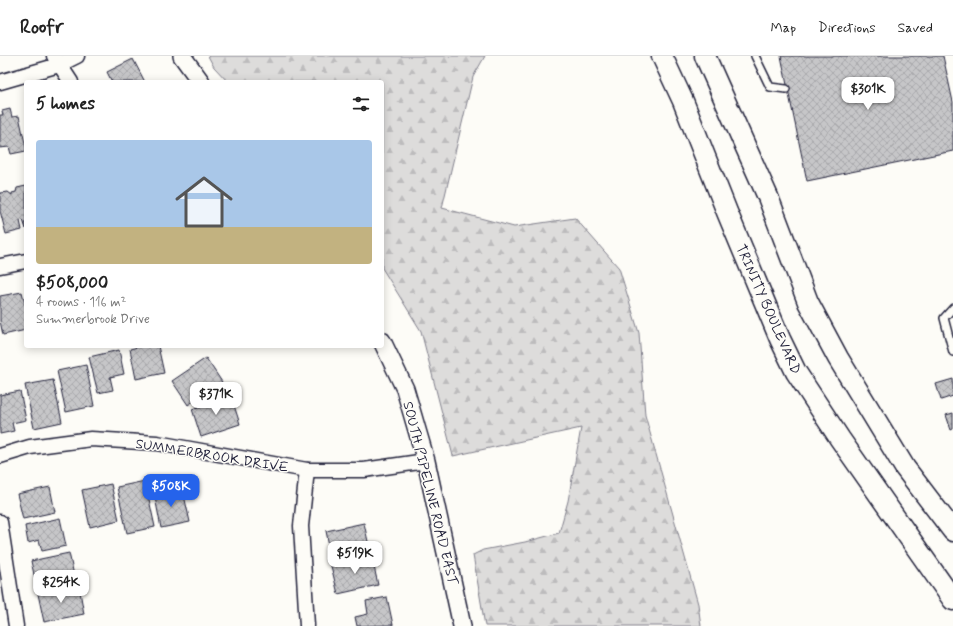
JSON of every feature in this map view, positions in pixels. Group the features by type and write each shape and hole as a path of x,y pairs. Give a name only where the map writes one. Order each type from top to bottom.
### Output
{"main road":[{"name":"TRINITY BOULEVARD","path":"662,56 683,101 733,226 796,372 844,446 953,600"},
{"path":"705,56 768,197 808,302 838,358 906,468 953,531"}],"street":[{"path":"0,82 56,60 77,56"},
{"path":"182,56 200,80"},
{"path":"56,60 69,80"},
{"path":"0,266 24,261"},
{"name":"SOUTH PIPELINE ROAD EAST","path":"384,345 405,389 426,461 462,626"},
{"name":"SUMMERBROOK DRIVE","path":"0,456 30,448 91,439 157,443 307,470 364,470 426,461"},
{"path":"307,470 301,526 307,626"},
{"path":"0,522 16,626"}],"lane":[{"path":"755,56 770,86 786,89"},
{"path":"953,308 944,318 953,352"}],"green space":[{"path":"208,56 485,56 473,77 442,208 514,227 575,218 619,268 639,333 645,415 698,604 701,626 485,626 473,555 483,550 525,542 559,533 568,501 581,428 453,456 421,331 384,271 384,80 226,80 214,67"}],"building":[{"path":"781,56 943,56 953,102 953,151 807,181"},
{"path":"133,59 144,80 111,80 107,72"},
{"path":"10,109 12,117 19,116 24,139 24,151 11,154 9,147 0,148 0,115 3,115 2,111"},
{"path":"24,186 24,223 23,220 20,221 22,230 6,234 0,211 0,193 8,192 12,195 12,193 16,192 17,188"},
{"path":"22,292 24,300 24,330 3,335 0,321 0,296"},
{"path":"158,348 164,373 136,379 130,349"},
{"path":"119,350 124,374 110,377 113,390 98,393 89,357"},
{"path":"206,358 222,382 188,405 172,381"},
{"path":"86,365 94,406 66,412 57,371"},
{"path":"953,379 953,396 941,400 936,384"},
{"path":"53,380 62,422 34,428 25,385"},
{"path":"20,391 26,420 12,423 14,431 0,434 0,395"},
{"path":"231,396 240,424 201,437 192,409"},
{"path":"953,413 953,429 951,430 946,415"},
{"path":"145,481 155,527 127,533 117,487"},
{"path":"111,484 119,520 90,527 82,490"},
{"path":"50,487 55,512 23,519 17,494"},
{"path":"171,488 172,493 183,491 190,522 161,528 154,492"},
{"path":"60,518 66,546 42,551 39,540 28,543 25,526"},
{"path":"364,523 370,551 332,560 326,531"},
{"path":"69,553 75,580 37,588 31,561"},
{"path":"372,557 378,585 338,594 331,566"},
{"path":"79,586 84,614 44,622 38,594"},
{"path":"387,597 393,625 357,626 355,617 368,614 366,601"}]}
